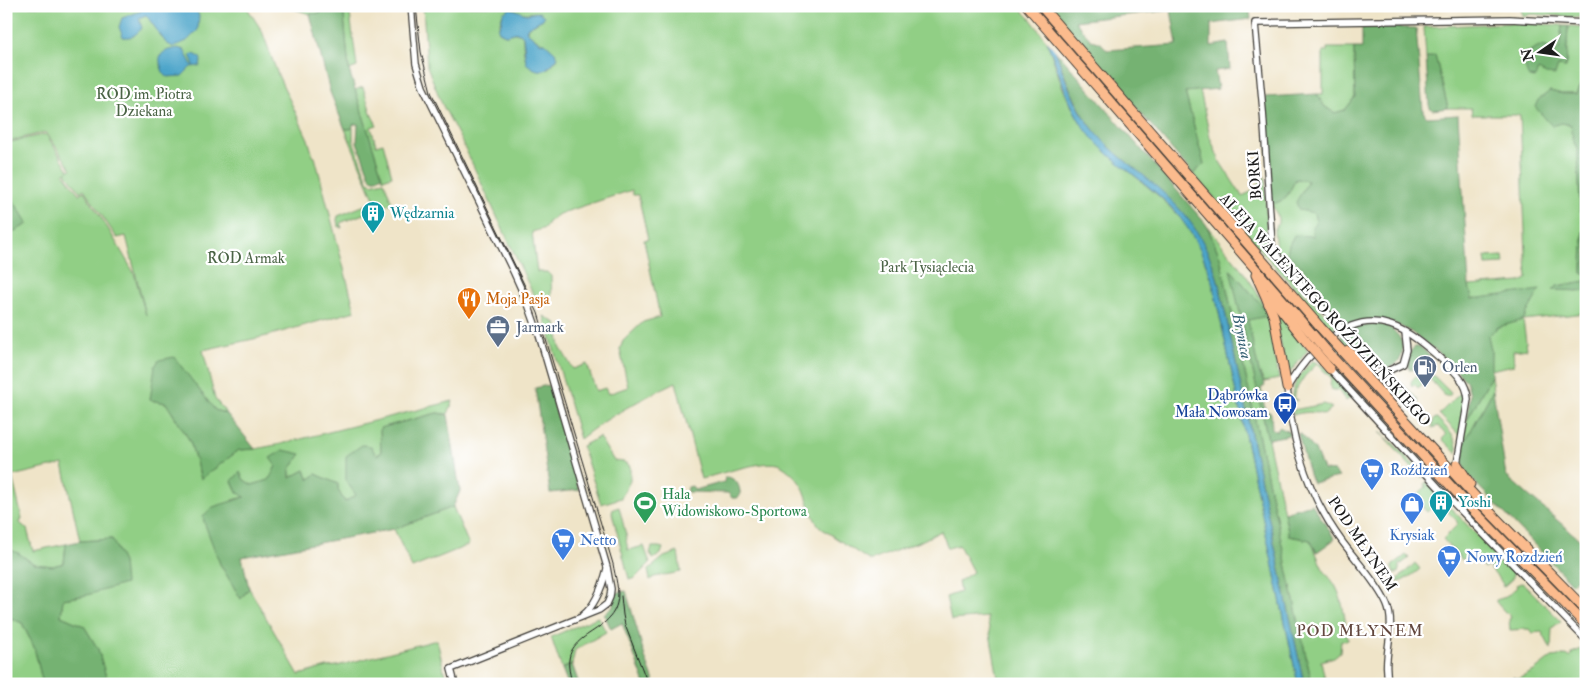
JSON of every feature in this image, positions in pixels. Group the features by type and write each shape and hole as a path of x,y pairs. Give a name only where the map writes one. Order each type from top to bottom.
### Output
{"highway":[{"name":"ALEJA WALENTEGO ROŹDZIEŃSKIEGO","path":"1027,6 1247,260 1329,362 1586,626"},
{"name":"ALEJA WALENTEGO ROŹDZIEŃSKIEGO","path":"1041,6 1320,327 1482,504 1586,610"},
{"path":"1247,260 1260,284 1275,323 1287,388"},
{"path":"1260,284 1309,338"},
{"path":"1341,348 1373,371"},
{"path":"1457,464 1482,504"}],"street":[{"path":"411,6 415,56 421,82 528,304 546,356 607,566 611,589 610,597 599,610 451,668 455,684"},
{"name":"BORKI","path":"1344,329 1304,288 1282,262 1272,245 1255,23 1518,19 1586,23"},
{"path":"1287,388 1303,363 1337,333 1359,324 1373,322 1390,325 1405,332 1419,342 1454,371 1464,382 1468,392 1467,406 1457,464"},
{"path":"1373,371 1383,373 1403,364 1407,350 1405,332"},
{"path":"1407,350 1412,344 1419,342"},
{"name":"ALEJA WALENTEGO ROŹDZIEŃSKIEGO","path":"1329,362 1440,489 1586,640"},
{"name":"POD MŁYNEM","path":"1287,388 1294,435 1310,487 1339,538 1381,593 1388,606 1390,633 1386,669 1389,684"},
{"path":"580,617 586,613 592,604 604,578 607,566"}],"green space":[{"path":"6,6 246,6 262,31 278,75 315,157 355,311 267,336 203,350 215,399 227,414 215,410 173,357 150,400 166,403 190,441 201,479 239,450 281,444 453,401 448,414 437,413 380,428 381,453 376,455 356,496 344,502 338,490 338,484 316,474 308,481 305,470 290,478 290,469 276,466 270,480 252,485 244,480 240,473 245,497 232,500 214,546 220,564 241,599 249,588 299,675 437,640 447,684 291,684 290,681 265,681 254,684 112,684 106,677 98,649 84,626 61,616 63,599 87,595 112,539 80,541 63,464 12,476 22,518 20,523 27,529 33,551 66,544 64,563 53,566 34,564 18,553 6,548 6,143 46,134 69,170 71,169 46,132 6,142","holes":["68,171 66,173 80,192 84,189 117,238 126,236 146,315 134,273 84,191 79,194 64,174"]},
{"path":"285,6 321,6 321,13 310,14"},
{"path":"321,6 343,6 349,70 382,176 377,179 371,179 357,142 358,124 354,124 351,129 345,129 330,92 310,14 321,13"},
{"path":"343,6 349,6 357,67 349,70"},
{"name":"Park Tysiąclecia","path":"423,6 1018,6 1030,18 1047,41 1062,86 1081,123 1106,152 1161,198 1185,223 1198,244 1212,280 1298,684 999,684 987,617 951,620 946,597 960,592 958,582 973,572 959,545 948,548 941,531 870,561 817,524 805,491 800,483 780,465 774,463 754,465 701,479 676,382 626,408 580,439 544,316 556,323 560,347 573,369 587,364 596,391 605,388 608,394 628,387 620,349 623,341 643,322 660,317 644,240 648,239 638,195 633,195 632,190 559,214 548,222 545,228 532,232 537,272 547,272 551,276 550,300 540,309 464,146 442,104 427,66","holes":["536,12 543,19 528,27 527,32 558,58 548,68 540,70 530,66 526,60 523,49 523,36 521,34 506,35 499,32 498,29 503,13"]},
{"path":"1049,6 1249,6 1251,19 1211,24 1211,46 1228,43 1230,69 1215,71 1218,89 1185,92 1204,164 1193,174","holes":["1171,10 1177,45 1107,50 1101,43 1091,40 1075,21"]},
{"path":"1520,6 1586,6 1586,18 1530,14 1523,16"},
{"path":"1509,23 1562,25 1559,50 1553,52 1539,46 1527,55 1525,65 1541,70 1558,66 1566,67 1568,26 1586,27 1586,75 1577,94 1562,94 1550,91 1562,123 1571,125 1573,140 1578,150 1580,211 1586,202 1582,273 1586,275 1586,281 1558,286 1553,290 1586,291 1586,313 1523,320 1472,299 1469,286 1520,282 1527,279 1520,115 1472,115 1471,108 1448,108 1435,55 1426,58 1424,27"},
{"path":"1562,26 1568,26 1566,67 1558,66 1555,75 1546,74 1538,70 1535,78 1529,77 1525,65 1528,54 1543,46 1553,52 1559,50"},
{"path":"1362,27 1416,28 1423,111 1427,117 1458,115 1469,286 1472,299 1540,290 1523,320 1498,327 1488,336 1491,350 1491,376 1467,420 1470,394 1467,382 1444,357 1411,332 1394,323 1378,319 1343,325 1300,280 1308,272 1287,253 1294,235 1313,236 1312,228 1316,222 1314,213 1299,210 1296,202 1308,181 1296,179 1289,192 1281,201 1271,204 1265,97 1317,94 1324,106 1334,113 1345,110 1355,97 1354,48 1362,48"},
{"path":"1327,48 1354,48 1355,97 1345,110 1335,113 1324,106 1317,94 1323,94 1323,52 1327,51"},
{"path":"1056,51 1206,224 1220,257 1312,684 1304,684 1220,288 1208,254 1201,239 1172,201 1106,144 1093,129 1074,97"},
{"path":"1435,55 1448,108 1432,110 1429,105 1426,58"},
{"path":"1586,75 1586,202 1580,212 1578,150 1573,140 1571,125 1562,123 1552,126 1535,107 1538,100 1550,91 1562,94 1577,94"},
{"path":"363,87 372,116 377,125 371,127 376,145 383,143 392,176 383,179 355,90"},
{"path":"1200,90 1210,137 1220,162 1242,196 1251,192 1265,176 1267,244 1277,261 1336,325 1332,330 1193,174 1204,164 1185,92"},
{"path":"1120,104 1197,192 1195,193 1118,105"},
{"path":"353,127 353,140 368,181 371,184 384,181 392,203 340,223 342,228 338,226 338,216 375,201 345,129"},
{"path":"1296,179 1308,181 1316,222 1308,272 1300,280 1276,250 1274,231 1278,223 1278,216 1271,204 1277,203 1284,198"},
{"path":"6,188 28,224 13,232 6,223"},
{"path":"1207,226 1247,276 1266,310 1231,270 1289,536 1310,540 1323,569 1338,591 1342,605 1348,640 1341,641 1340,652 1334,657 1321,661 1326,684 1312,684 1220,257"},
{"path":"1586,227 1586,275 1582,273 1583,232"},
{"path":"1503,256 1504,264 1486,265 1485,257"},
{"path":"1230,269 1266,310 1268,316 1248,320 1259,372 1265,386 1261,388 1265,410 1271,413 1272,429 1277,431 1279,427 1289,432 1289,435 1268,439"},
{"path":"1586,281 1586,291 1552,290 1557,286"},
{"path":"1272,304 1308,350 1288,375"},
{"path":"1268,316 1279,379 1264,382 1259,372 1247,319"},
{"path":"1523,320 1527,349 1513,351 1514,365 1490,370 1491,350 1488,336 1498,327"},
{"path":"1370,325 1388,326 1399,337 1403,349 1402,355 1395,365 1383,368 1370,365 1353,353 1340,337 1348,333 1347,331"},
{"path":"1415,347 1421,348 1428,354 1432,363 1430,366 1410,370 1408,357"},
{"path":"174,357 215,410 227,414 255,449 239,450 201,479 190,441 166,403 150,400 155,366 159,360"},
{"path":"1312,361 1323,366 1351,397 1346,401 1338,390 1332,390 1330,385 1331,378 1317,364 1304,377 1294,393 1295,399 1298,400 1292,400 1295,384"},
{"path":"1433,375 1450,392 1449,396 1445,396 1429,378 1418,388 1414,384 1411,385 1416,376"},
{"path":"1491,376 1493,390 1463,445 1467,420"},
{"path":"1394,381 1403,384 1418,400 1418,415 1389,382"},
{"path":"548,385 579,490 550,493 535,388"},
{"path":"1463,390 1465,402 1460,436 1439,414"},
{"path":"1493,390 1506,476 1586,545 1586,568 1572,584 1465,472 1463,445"},
{"path":"1324,404 1332,408 1324,415 1308,412 1293,415 1293,410"},
{"path":"437,413 448,415 460,491 453,507 394,529 242,557 249,588 241,599 220,564 203,516 213,507 245,497 237,492 232,481 240,472 244,480 252,485 269,480 276,466 270,458 283,450 301,454 290,469 290,478 305,470 309,480 316,474 338,484 338,490 345,502 356,495 346,481 346,456 362,445 371,446 376,455 381,453 380,428"},
{"path":"1437,418 1454,438 1457,454 1442,439 1446,435 1438,426 1432,428 1434,419"},
{"path":"1380,432 1395,445 1424,476 1421,478"},
{"path":"1298,434 1301,434 1315,450 1323,470 1334,471 1339,477 1313,483"},
{"path":"599,437 614,461 624,462 630,466 630,481 621,498 601,504 582,446"},
{"path":"725,477 732,478 737,482 740,496 732,498 728,493 687,492 688,487 692,486 695,490 724,482"},
{"path":"1426,482 1439,498 1438,505 1436,504 1427,512 1414,497 1426,487 1424,484"},
{"path":"1444,501 1513,572 1512,579 1503,587 1503,584 1488,566 1485,568 1471,552 1462,560 1443,539 1457,525 1457,521 1447,511 1443,513"},
{"path":"1312,504 1335,539 1317,552 1310,540 1289,536 1284,512"},
{"path":"453,507 469,545 412,568 394,529"},
{"path":"619,507 628,550 644,546 650,563 634,579 629,579 612,513 613,509"},
{"path":"112,539 123,562 125,584 87,595 63,599 61,616 84,626 98,649 106,677 112,684 43,684 34,647 22,623 6,616 6,548 18,553 34,564 53,566 64,563 66,544"},
{"path":"652,547 663,548 661,554 653,559 650,553"},
{"path":"678,552 681,572 654,577 650,580 648,570 664,557"},
{"path":"1406,555 1409,558 1400,565 1398,573 1394,573 1392,566"},
{"path":"1415,563 1420,569 1398,583 1399,578"},
{"path":"1521,583 1561,621 1552,628 1551,649 1542,632 1532,633 1529,629 1510,630 1509,619 1511,618 1509,614 1496,602 1496,600 1506,597 1517,587 1516,585"},
{"path":"626,591 645,657 655,684 645,684 622,623 611,629 604,614 613,606 615,593"},
{"path":"6,616 22,623 34,647 43,684 6,684"},
{"path":"598,617 606,632 575,650 572,664 562,669 551,637"},
{"path":"1586,647 1586,684 1515,684 1513,677 1518,679 1534,671 1552,657 1566,655 1570,657 1572,653"},
{"path":"572,664 579,684 568,684 562,669"}],"water":[{"path":"146,6 195,6 199,16 198,30 187,41 173,47 166,43 146,15 139,18 142,28 134,36 123,37 119,27 122,18 141,11"},
{"path":"1043,6 1062,70 1083,115 1098,136 1110,148 1158,188 1182,212 1192,224 1208,252 1220,288 1304,684 1298,684 1212,280 1208,269 1194,238 1174,211 1157,194 1100,146 1079,120 1066,92 1047,40"},
{"path":"511,8 526,14 539,12 544,16 543,19 528,27 526,31 539,42 545,43 558,57 544,70 536,69 526,63 523,36 521,34 505,35 499,32 498,29 503,13"},
{"path":"178,48 184,50 192,65 194,65 190,55 194,54 200,57 200,66 191,67 182,76 167,77 162,69 161,55 166,51"}],"pier":[{"path":"1034,6 1045,6 1060,56 1043,36"}],"tram line":[{"path":"416,6 421,52 431,92 538,313 613,564 618,589 617,603 612,615 584,637 570,654 569,667 573,684"},
{"path":"621,596 625,625 648,684"}],"place":[{"name":"Wędzarnia","path":"373,234"},
{"name":"Moja Pasja","path":"469,320"},
{"name":"Jarmark","path":"498,348"},
{"name":"Orlen","path":"1425,388"},
{"name":"Dąbrówka Mała Nowosam","path":"1285,425"},
{"name":"Roździeń","path":"1372,491"},
{"name":"Yoshi","path":"1441,523"},
{"name":"Hala Widowiskowo-Sportowa","path":"645,524"},
{"name":"Krysiak","path":"1412,525"},
{"name":"Netto","path":"563,561"},
{"name":"Nowy Rozdzień","path":"1449,578"}],"district":[{"name":"POD MŁYNEM","path":"1360,631"}],"park label":[{"name":"ROD im. Piotra Dziekana","path":"144,102"},
{"name":"ROD Armak","path":"246,258"}],"water label":[{"name":"Brynica","path":"1242,336"}]}
